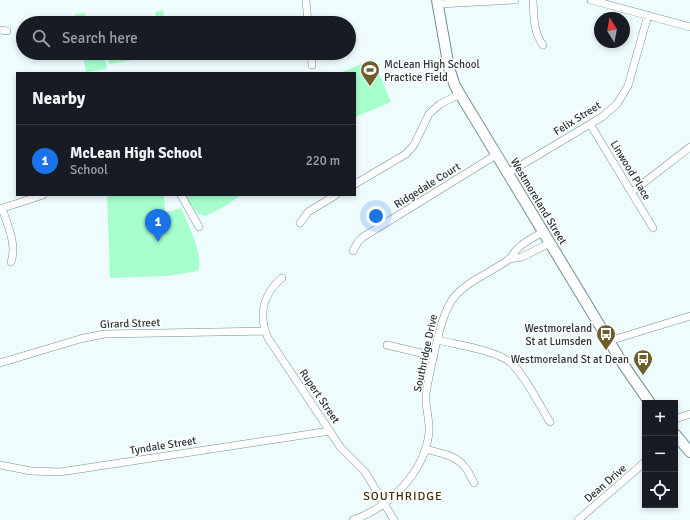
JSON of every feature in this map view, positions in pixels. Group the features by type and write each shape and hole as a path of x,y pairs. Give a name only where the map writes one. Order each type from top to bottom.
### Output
{"main road":[{"name":"Westmoreland Street","path":"438,2 449,68 460,94 630,376 648,400"},
{"path":"676,436 690,452"}],"street":[{"path":"306,0 307,16"},
{"path":"438,2 515,0"},
{"path":"533,0 535,29 537,36 543,45"},
{"path":"591,0 690,27"},
{"name":"Felix Street","path":"508,174 610,111 623,96 633,70 648,15"},
{"path":"312,60 312,65"},
{"path":"356,183 406,154 414,145 429,114 440,104 460,94"},
{"name":"Linwood Place","path":"590,124 653,228"},
{"path":"632,192 690,147"},
{"name":"Ridgedale Court","path":"353,251 358,242 364,237 496,155"},
{"path":"11,262 13,257 13,242 1,209 40,196"},
{"path":"182,196 199,227"},
{"path":"300,223 308,212 334,196"},
{"name":"Southridge Drive","path":"353,520 368,513 395,495 414,473 421,462 426,449 429,426 426,395 434,356 446,310 457,293 509,259 517,248 543,232"},
{"name":"Southridge Drive","path":"509,259 522,257 550,243"},
{"name":"Rupert Street","path":"282,278 270,290 265,302 262,315 268,338 330,431 346,453 365,472 394,520"},
{"path":"609,341 690,316"},
{"name":"Girard Street","path":"0,363 80,339 104,334 265,331"},
{"path":"438,340 496,354 510,362 519,371 550,422"},
{"path":"387,345 434,356"},
{"path":"678,418 690,414"},
{"name":"Tyndale Street","path":"0,465 31,472 60,472 330,431"},
{"path":"426,449 461,462 466,467 474,483"},
{"name":"Dean Drive","path":"578,520 642,465"}],"green space":[{"path":"163,10 164,16 156,16 155,12"},
{"path":"85,13 86,16 75,16 75,14"},
{"name":"McLean High School Practice Field","path":"373,59 391,102 356,117 356,72 342,72"},
{"path":"84,60 105,60 107,69 86,72"},
{"path":"108,60 134,60 109,64"},
{"path":"107,196 164,196 165,213 181,208 191,230 197,249 200,265 198,271 167,276 110,278"},
{"path":"185,196 240,196 227,205 206,216 198,214"}],"place":[{"name":"McLean High School Practice Field","path":"370,87"},
{"name":"McLean High School","path":"158,242"},
{"name":"Westmoreland St at Lumsden","path":"606,351"},
{"name":"Westmoreland St at Dean","path":"643,376"}],"district":[{"name":"SOUTHRIDGE","path":"403,496"}]}
